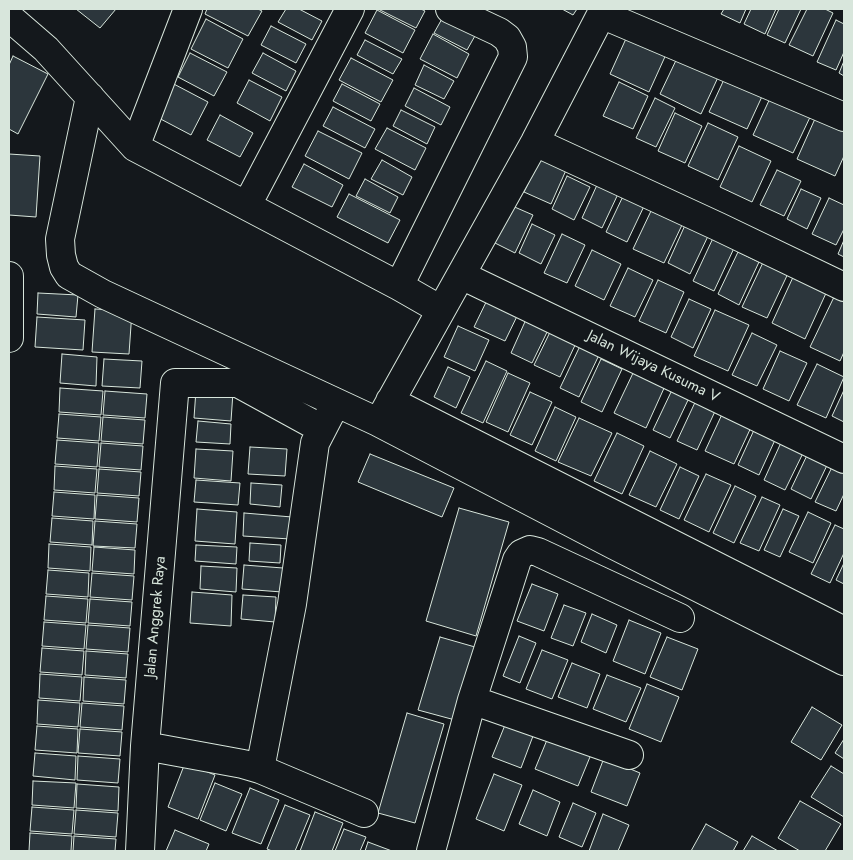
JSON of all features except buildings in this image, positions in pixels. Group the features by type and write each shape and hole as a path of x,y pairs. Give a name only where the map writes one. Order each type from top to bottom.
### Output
{"street":[{"path":"135,147 188,9"},
{"path":"247,205 350,9"},
{"path":"399,286 513,56 512,47 507,38 499,32 450,9"},
{"path":"384,412 535,142 602,12 844,117"},
{"path":"9,17 46,49 135,147 441,310"},
{"path":"90,97 60,239 61,255 64,267 69,275 103,294 336,402 384,412 844,631"},
{"path":"535,142 720,227 844,287"},
{"name":"Jalan Wijaya Kusuma V","path":"461,275 844,458"},
{"path":"9,276 9,332"},
{"name":"Jalan Anggrek Raya","path":"140,851 146,746 176,383 238,383 322,429"},
{"path":"260,769 292,604 315,443 336,402"},
{"path":"384,412 614,545 844,661"},
{"path":"438,849 472,700 517,560 525,551 538,552 680,618"},
{"path":"472,700 629,755"},
{"path":"146,746 237,762 260,769 364,813"}]}
